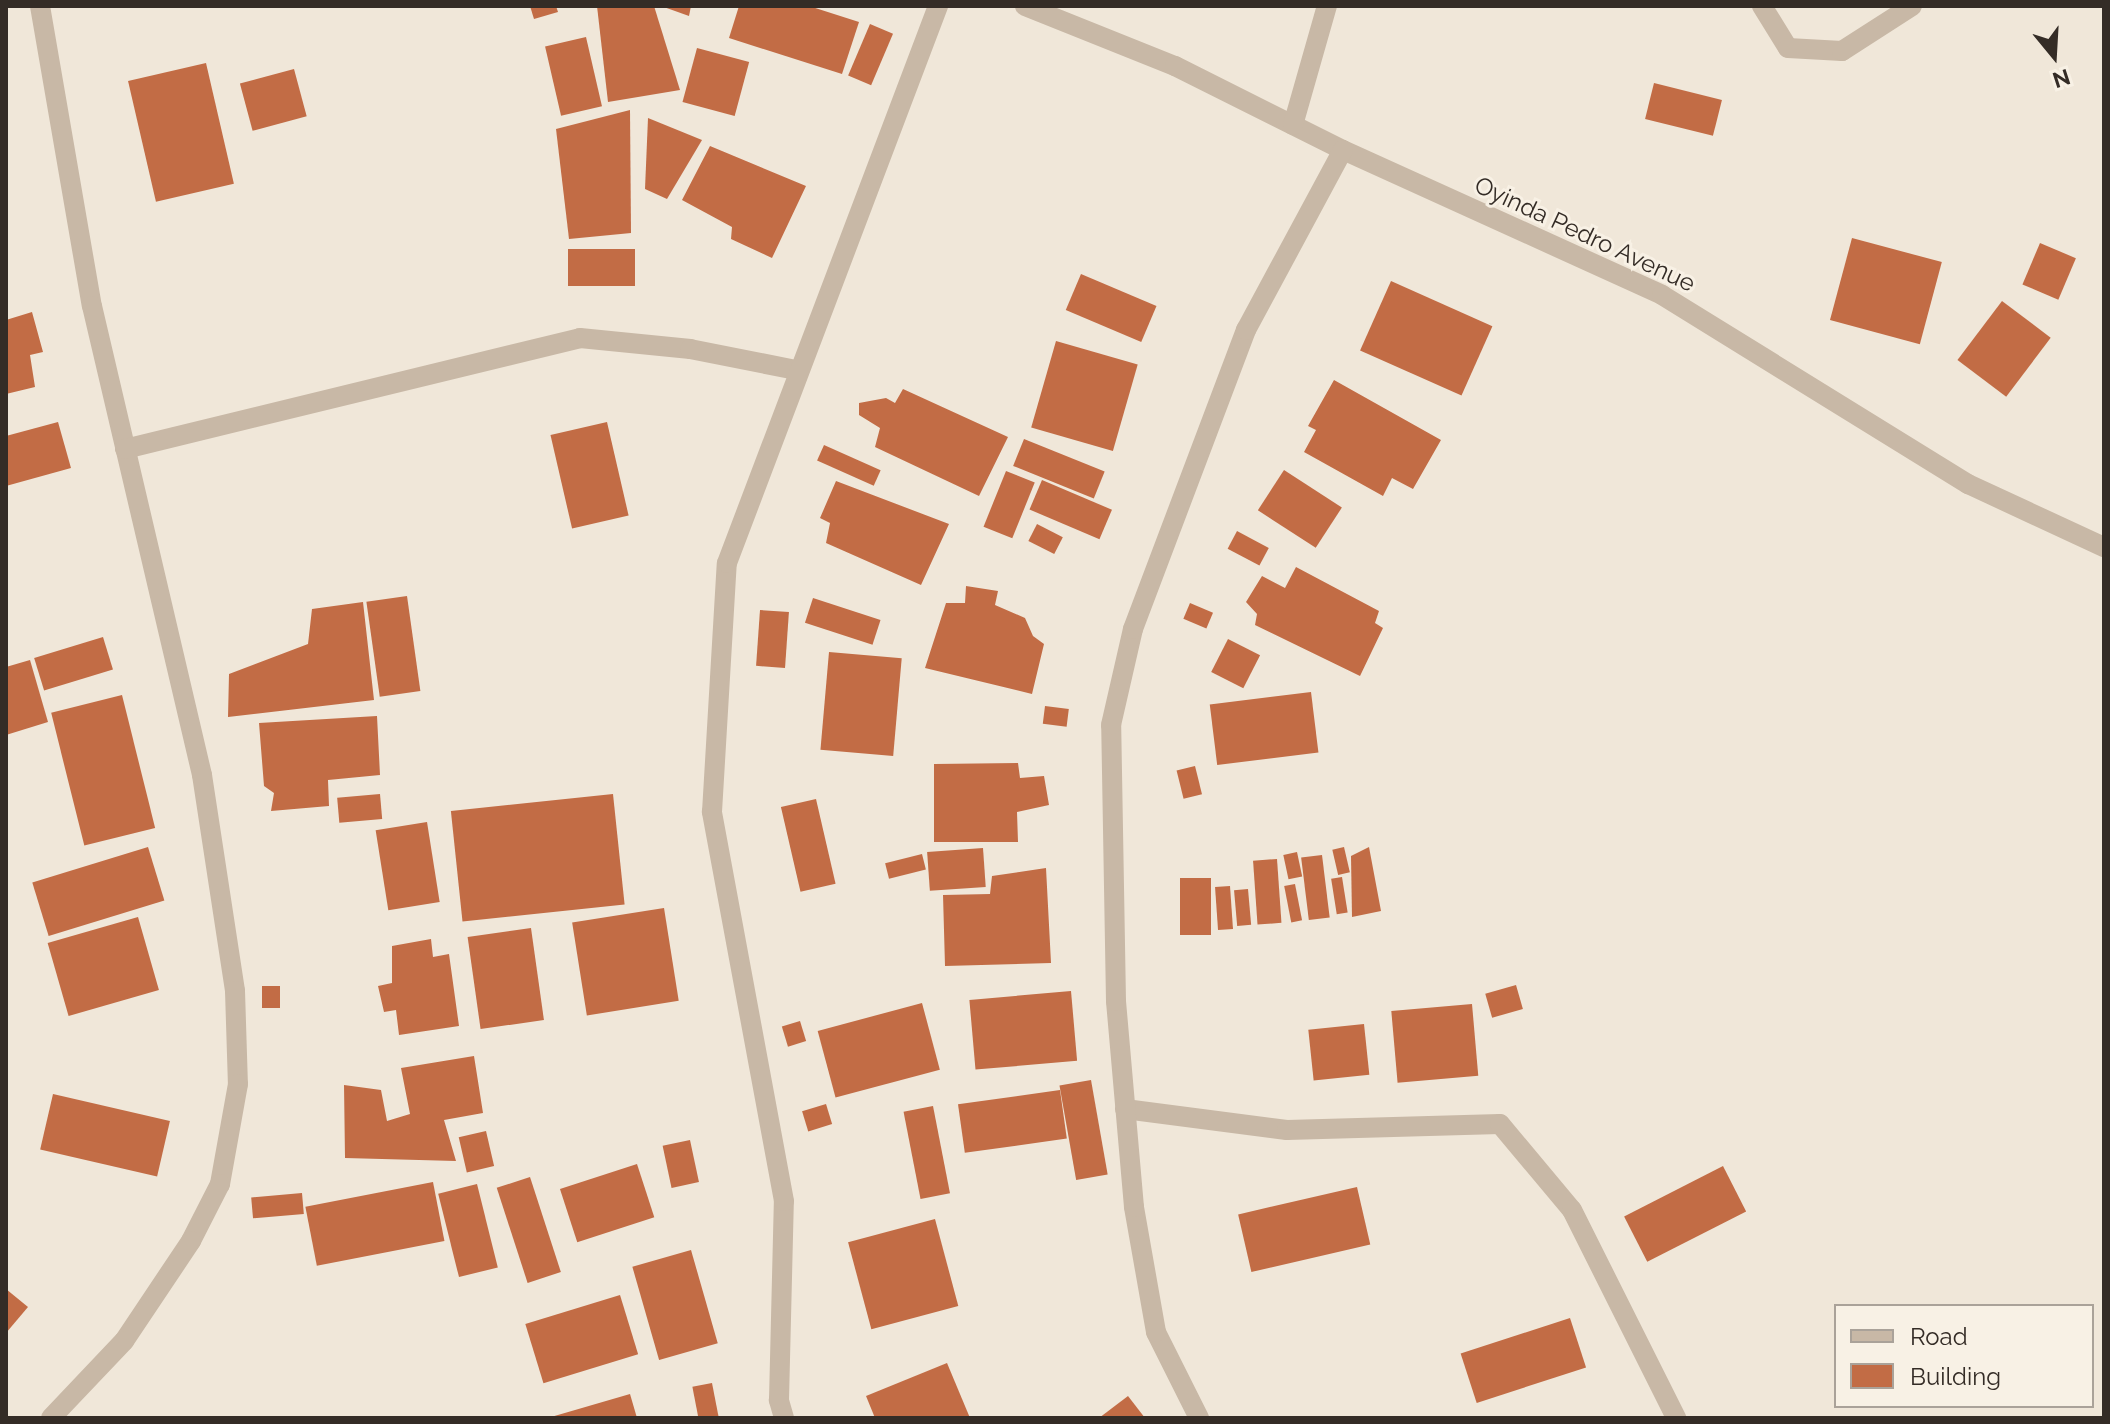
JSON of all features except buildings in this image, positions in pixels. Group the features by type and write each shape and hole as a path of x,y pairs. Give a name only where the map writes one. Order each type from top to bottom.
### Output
{"street":[{"path":"40,6 92,306 202,775 235,991 238,1084 220,1184 191,1241 124,1341 51,1418"},
{"path":"784,1418 779,1400 784,1201 712,812 727,563 796,370 938,6"},
{"name":"Oyinda Pedro Avenue","path":"1025,6 1175,66 1343,150 1662,295 1968,484 2104,547"},
{"path":"1293,125 1327,6"},
{"path":"1762,6 1788,48 1842,51 1912,6"},
{"path":"1199,1418 1156,1332 1134,1207 1116,1001 1111,725 1133,629 1246,330 1343,150"},
{"path":"125,449 580,338 690,349 796,370"},
{"path":"1125,1109 1287,1130 1500,1124 1572,1210 1676,1418"}]}
